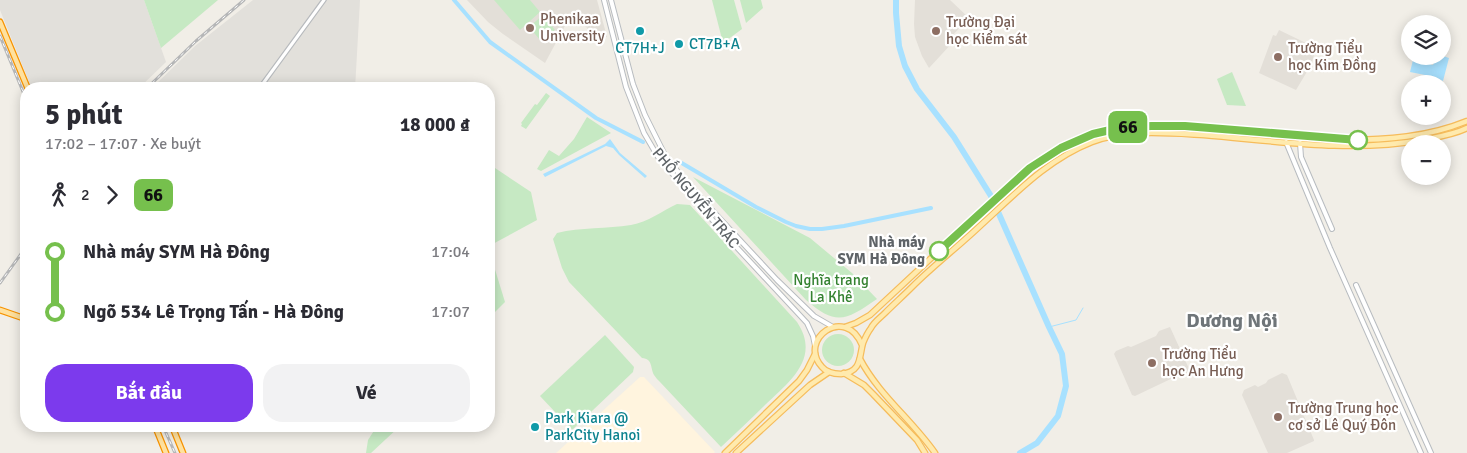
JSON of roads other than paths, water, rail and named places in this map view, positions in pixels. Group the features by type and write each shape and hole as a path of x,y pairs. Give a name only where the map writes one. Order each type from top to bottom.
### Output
{"highway":[{"path":"0,22 25,82"},
{"path":"0,310 20,317"},
{"path":"157,432 166,453"},
{"path":"175,432 184,453"}],"main road":[{"name":"PHỐ NGUYỄN TRÁC","path":"604,0 626,87 644,134 658,157 710,218 807,323 815,346"},
{"name":"PHỐ NGUYỄN TRÁC","path":"611,0 633,84 665,155 684,181 777,280 814,316 833,327"},
{"path":"1467,122 1424,134 1371,140 1345,140 1185,126 1123,127 1093,134 1061,148 1030,168 870,314 856,323 845,327 833,327 822,333 815,346 815,354 820,365 829,372 834,374 852,370 860,359 862,345 871,327 917,282 1036,174 1070,152 1093,142 1116,136 1146,133 1345,146 1377,146 1437,138 1467,128"},
{"path":"1184,134 1185,126"},
{"path":"1286,142 1326,240 1421,453"},
{"path":"1300,143 1301,157 1332,229"},
{"path":"1299,174 1306,170"},
{"path":"912,277 917,282"},
{"path":"772,284 777,280"},
{"path":"1356,284 1431,453"},
{"path":"845,327 857,335 862,345"},
{"path":"725,453 799,381 815,354"},
{"path":"860,359 875,383 922,434 935,453"},
{"path":"736,453 810,385 829,372"},
{"path":"844,373 864,385 917,440 925,453"},
{"path":"1401,410 1410,406"}],"street":[{"path":"264,82 324,0"}],"water":[{"path":"1412,65 1447,65 1445,75 1425,75 1410,72"},
{"path":"610,139 620,153 647,176 645,178 613,148 606,146 545,177 543,174 605,144"}],"waterway":[{"path":"454,0 490,42 596,118 643,142"},
{"path":"896,0 899,46 905,66 917,89 954,137 991,196 1062,354 1066,386 1058,416 1037,443 1020,453"},
{"path":"680,162 756,207 786,222 810,229 844,226 931,208"},
{"path":"1049,327 1076,320 1083,308"}],"railway":[{"path":"153,82 196,41 244,0"},
{"path":"0,36 20,84"},
{"path":"0,283 20,255"},
{"path":"166,432 175,453"}],"place":[{"name":"Phenikaa University","path":"530,28"},
{"name":"CT7H+J","path":"640,31"},
{"name":"Trường Đại học Kiểm sát","path":"936,31"},
{"name":"CT7B+A","path":"679,44"},
{"name":"Trường Tiểu học Kim Đồng","path":"1278,57"},
{"name":"Nhà máy SYM Hà Đông","path":"939,251"},
{"name":"Trường Tiểu học An Hưng","path":"1152,363"},
{"name":"Trường Trung học cơ sở Lê Quý Đôn","path":"1278,417"},
{"name":"Park Kiara @ ParkCity Hanoi","path":"535,427"}],"district":[{"name":"Dương Nội","path":"1232,320"}],"park label":[{"name":"Nghĩa trang La Khê","path":"831,288"}]}
